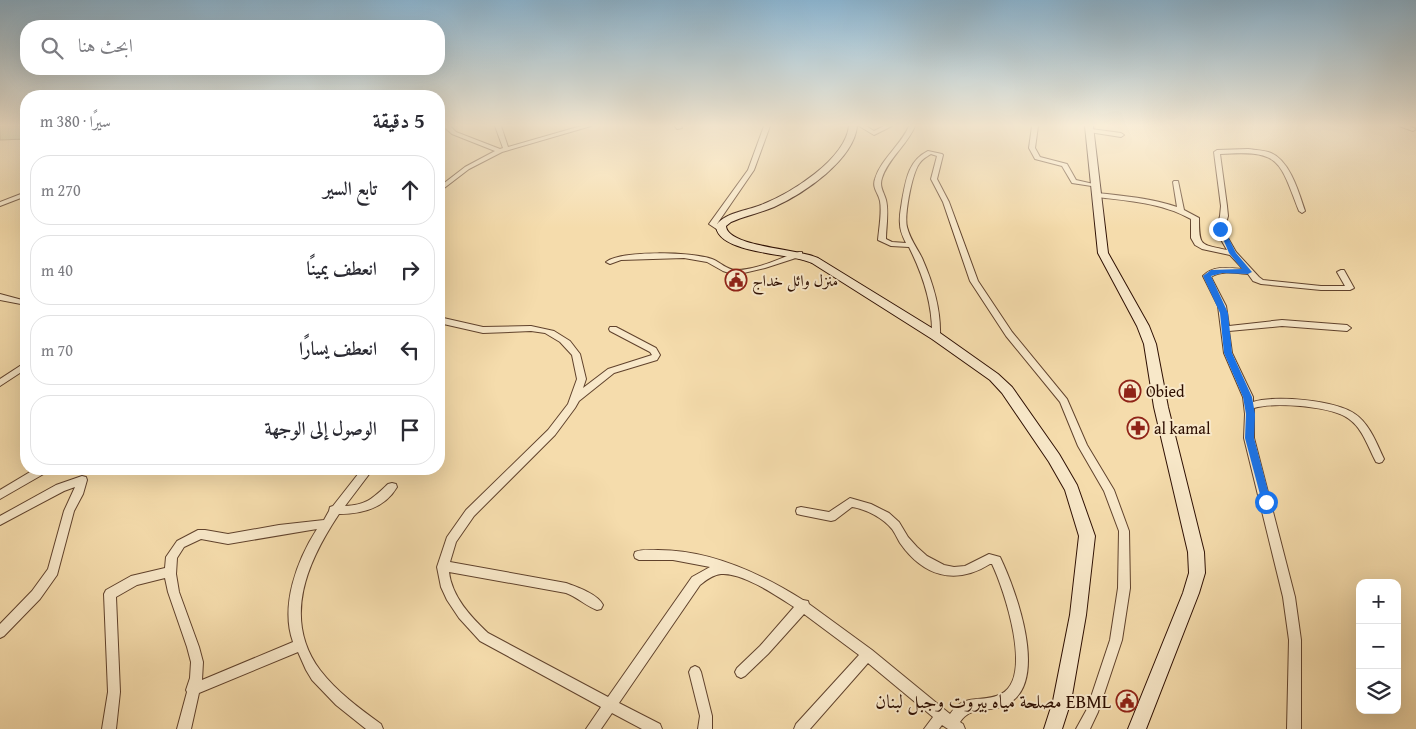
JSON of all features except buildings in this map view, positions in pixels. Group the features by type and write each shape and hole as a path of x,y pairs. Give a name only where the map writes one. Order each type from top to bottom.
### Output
{"street":[{"path":"445,185 467,168 483,160"},
{"path":"755,160 751,170 714,224 730,240 742,244 799,254 836,272 936,336 994,377 1007,390 1072,489 1083,518 1087,536 1078,615 1062,701 1053,729"},
{"path":"721,230 721,225 727,220 772,204 802,189 818,177 834,160"},
{"path":"888,160 877,186 883,201 882,240 891,244 912,245"},
{"path":"919,160 914,165 908,178 903,222 922,267 933,300 937,324 936,336"},
{"path":"939,160 934,180 952,217 974,281 1009,334 1064,400 1083,446 1101,474 1124,531 1124,588 1116,640 1092,712 1083,729"},
{"path":"1045,160 1065,165 1074,182 1096,190 1181,209 1195,218 1195,238 1200,245 1233,253"},
{"path":"1093,160 1103,253 1106,262 1143,326 1150,344 1161,408 1196,552 1197,573 1191,593 1137,729"},
{"path":"1218,160 1224,206 1224,216 1220,231 1233,253 1248,272 1258,281 1271,284 1350,288 1341,272"},
{"path":"1276,160 1288,176 1302,211"},
{"path":"1176,182 1181,209"},
{"path":"0,200 20,194"},
{"path":"0,204 20,195"},
{"path":"610,262 620,258 693,257 708,259 720,269 738,273 773,264 799,254"},
{"path":"1248,272 1211,272 1207,276 1222,306 1228,353 1250,406 1249,438 1283,570 1295,640 1294,729"},
{"path":"0,297 20,302"},
{"path":"445,321 484,331 538,330 557,336 568,344 581,363 583,374 581,386 575,400 548,437 469,515 450,545 443,566 445,581 462,614 484,637 609,706 655,729"},
{"path":"1224,329 1282,323 1347,328"},
{"path":"575,400 612,370 654,358 656,355 653,350 613,329"},
{"path":"0,383 20,369"},
{"path":"1250,406 1262,401 1304,403 1346,413 1355,419 1372,443 1379,459"},
{"path":"0,495 33,475"},
{"path":"363,475 334,510 301,571 294,615 301,645 309,665 334,695 376,729"},
{"path":"0,521 60,488 82,480 78,494 69,511 54,571 36,594 0,632"},
{"path":"334,510 366,509 375,504 392,488"},
{"path":"801,511 832,517 850,502 856,502 879,513 895,524 914,552 938,569 956,572 971,570 989,559 996,560 1010,590 1020,633 1022,651 1020,676 1012,695 999,702 964,707 958,711 950,723 931,729"},
{"path":"184,729 197,664 195,651 178,611 171,572 174,552 180,545 200,534 227,539 326,524"},
{"path":"639,555 680,554 703,558 744,574 804,606 868,654 950,723"},
{"path":"443,566 566,588 577,592 597,605"},
{"path":"593,729 696,581 706,573 727,568"},
{"path":"109,729 114,692 110,594 135,580 171,572"},
{"path":"741,672 804,606"},
{"path":"192,690 301,645"},
{"path":"801,729 868,654"},
{"path":"695,672 706,716 705,729"}],"place":[{"name":"منزل وائل خداج","path":"736,280"},
{"name":"Obied","path":"1130,391"},
{"name":"al kamal","path":"1138,428"},
{"name":"مصلحة مياه بيروت وجبل لبنان EBML","path":"1127,701"}],"route":[{"path":"1220,229 1233,253 1248,272 1211,272 1207,276 1224,313 1224,329 1228,353 1248,397 1250,406 1249,438 1266,502"}]}
